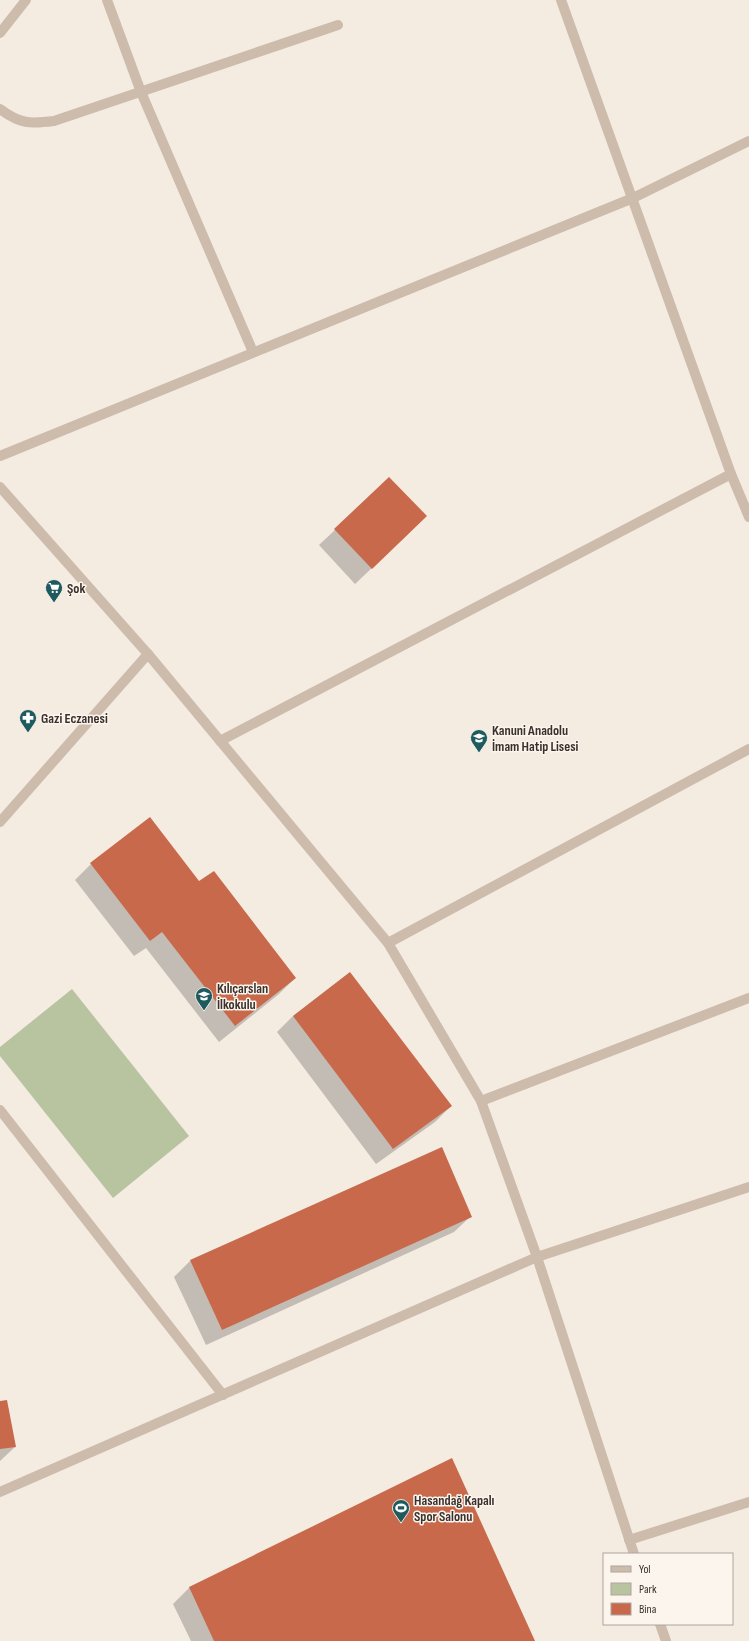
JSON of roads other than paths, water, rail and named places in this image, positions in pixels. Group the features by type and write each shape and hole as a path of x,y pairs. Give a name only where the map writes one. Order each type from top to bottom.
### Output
{"street":[{"path":"0,33 26,0"},
{"path":"107,0 141,92 254,352"},
{"path":"561,0 731,474 749,517"},
{"path":"0,109 12,118 31,124 54,122 338,25"},
{"path":"0,456 633,198 749,140"},
{"path":"220,741 731,474"},
{"path":"0,487 148,654 388,943 481,1101 536,1257 634,1553"},
{"path":"0,822 148,654"},
{"path":"388,943 749,749"},
{"path":"481,1101 749,998"},
{"path":"0,1110 223,1395"},
{"path":"0,1492 536,1257 749,1187"},
{"path":"629,1540 749,1502"},
{"path":"660,1625 666,1641"}],"place":[{"name":"Şok","path":"54,603"},
{"name":"Gazi Eczanesi","path":"28,733"},
{"name":"Kanuni Anadolu İmam Hatip Lisesi","path":"479,753"},
{"name":"Kılıçarslan İlkokulu","path":"204,1011"},
{"name":"Hasandağ Kapalı Spor Salonu","path":"401,1523"}]}
